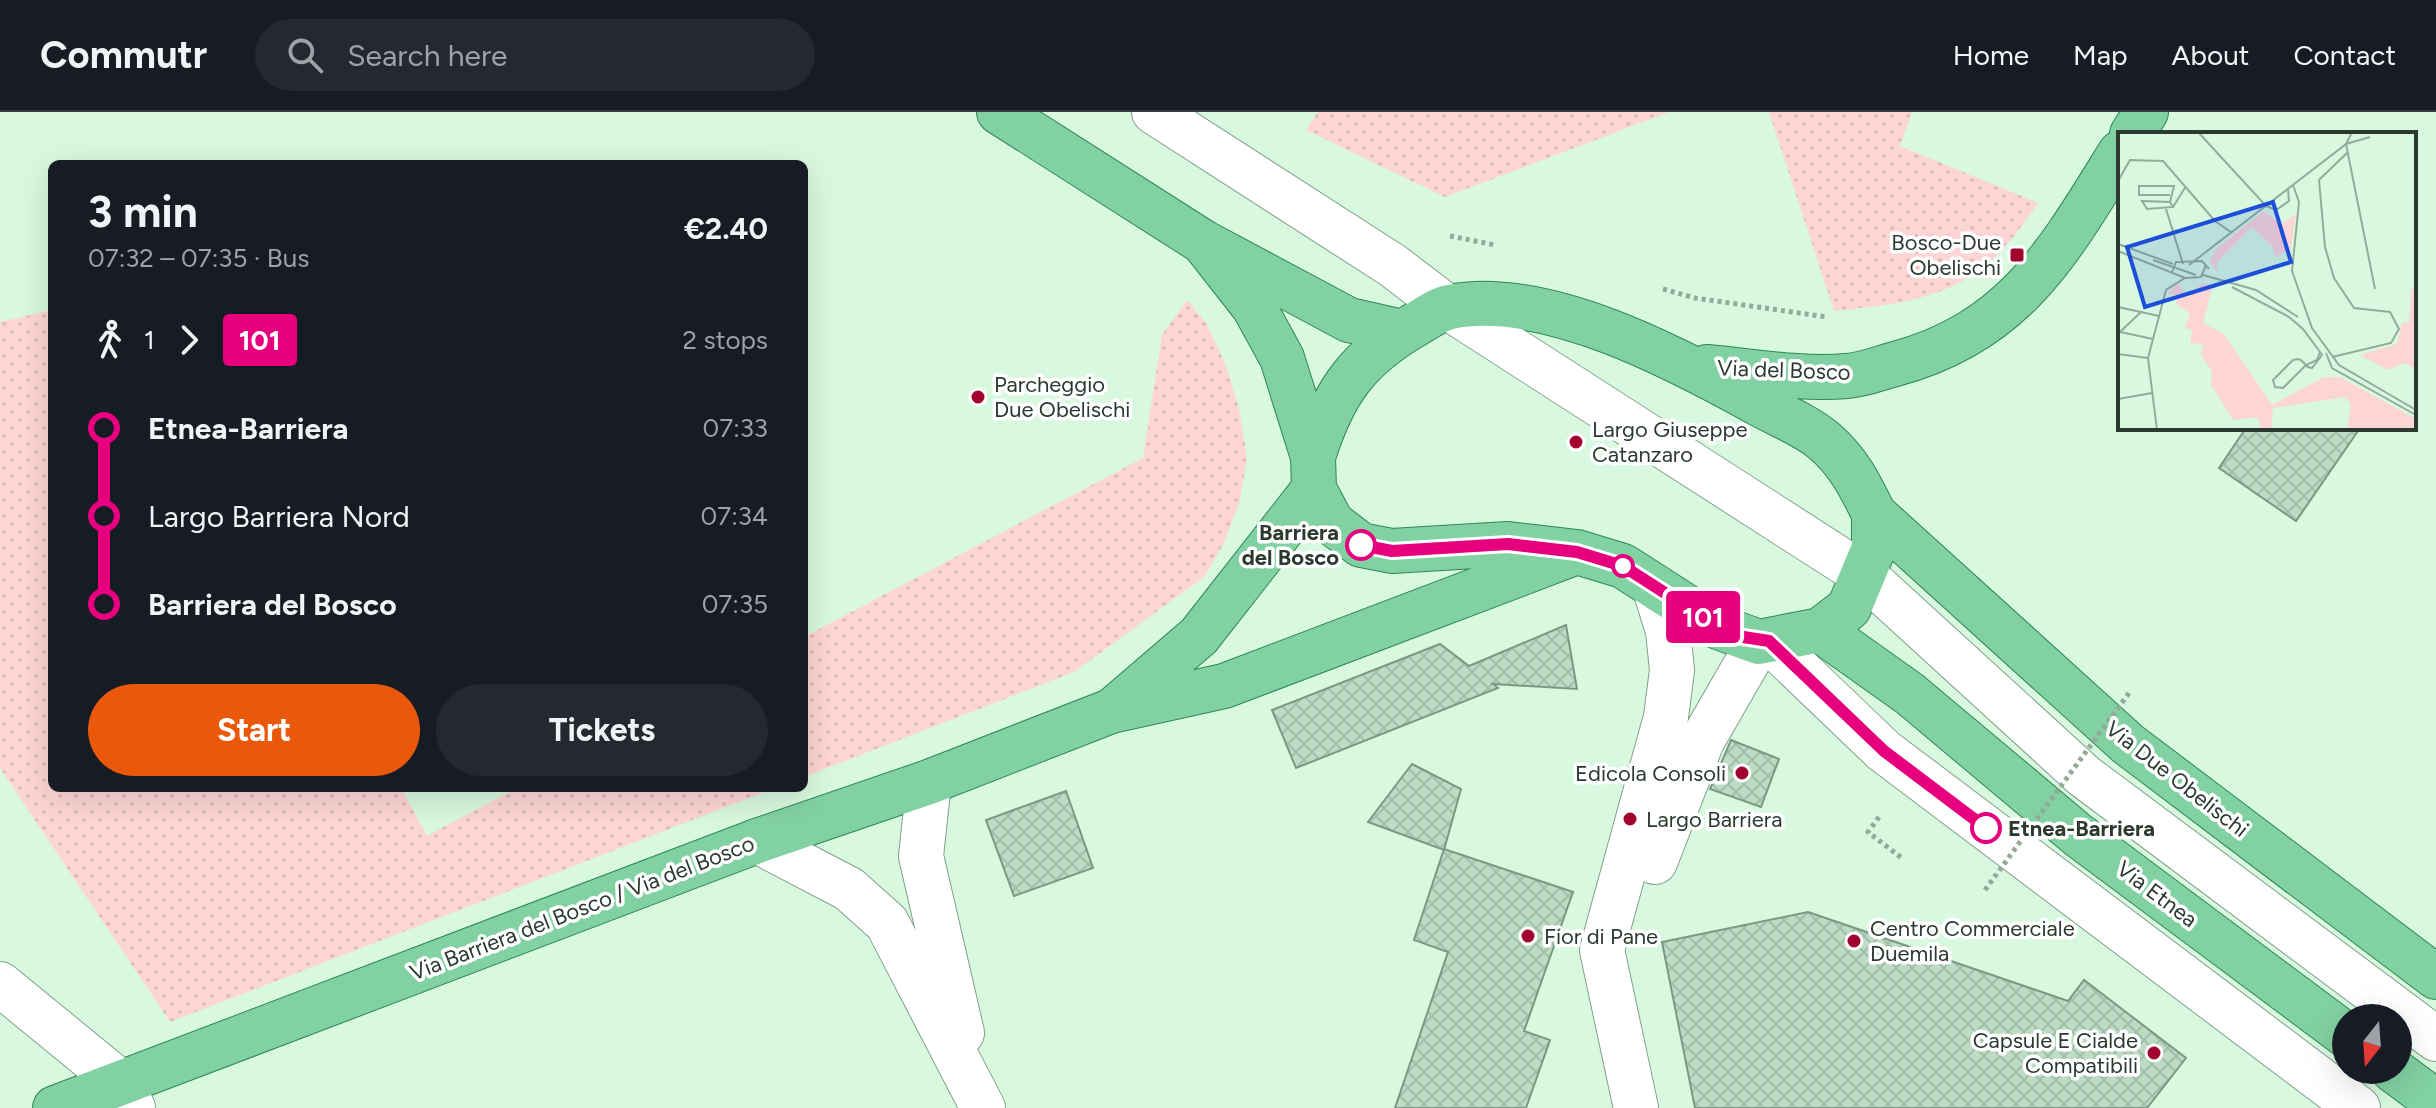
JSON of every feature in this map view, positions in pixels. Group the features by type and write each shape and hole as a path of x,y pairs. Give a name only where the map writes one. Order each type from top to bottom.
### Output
{"main road":[{"path":"999,112 1203,242 1349,320 1402,332"},
{"path":"2133,132 2146,112"},
{"name":"Via del Bosco","path":"1688,365 1788,375 1850,376 1917,358 1965,336 2006,310 2048,264 2118,156"},
{"path":"1111,711 1199,636 1313,473 1326,414 1350,376 1375,350 1447,307 1514,304 1553,312 1688,365 1821,438 1851,468 1874,514 1874,548 1849,608 1820,630 1764,642 1718,627 1623,566 1577,552 1508,544 1392,551 1361,545 1332,523 1313,473 1282,358 1254,307 1203,242"},
{"name":"Via Due Obelischi","path":"1874,514 2128,744 2436,977"},
{"path":"1111,711 1224,686 1577,552"},
{"name":"Via Etnea","path":"1820,630 1910,694 2078,835 2332,1025"},
{"name":"Via Barriera del Bosco / Via del Bosco","path":"55,1108 127,1095 757,841 929,782 1111,711"},
{"path":"2412,1084 2436,1102"}],"street":[{"path":"1154,112 1381,257 1447,307 1864,575 2084,776 2436,1039"},
{"path":"1636,1108 1602,950 1666,717 1671,657 1668,631 1654,586"},
{"path":"1636,1108 1628,941 1683,783 1702,741 1764,642 1884,751 2358,1108"},
{"path":"929,782 921,856 980,1101"},
{"path":"757,841 849,889 887,923 980,1101"},
{"path":"0,984 127,1095"}],"path":[{"path":"1985,890 2129,693"}],"shaded area":[{"path":"1318,112 1669,112 1445,197 1306,130"},
{"path":"1769,112 1912,112 1900,146 2038,203 1996,256 1952,286 1900,302 1834,311"},
{"path":"1187,300 1207,324 1226,366 1239,409 1247,458 1240,500 1224,543 1204,577 1074,672 808,775 808,635 1143,458 1162,335"},
{"path":"48,311 48,792 403,792 427,836 510,792 765,792 170,1022 0,768 0,322"}],"building":[{"path":"2245,430 2359,430 2296,521 2219,468"},
{"path":"1566,625 1577,689 1493,684 1498,688 1296,768 1272,710 1440,644 1469,666"},
{"name":"Edicola Consoli","path":"1731,740 1779,759 1761,807 1710,789"},
{"path":"1412,764 1461,789 1444,850 1368,822"},
{"path":"1066,791 1093,868 1014,896 986,820"},
{"path":"1444,849 1573,892 1524,1031 1550,1040 1526,1108 1395,1108 1448,952 1414,940"},
{"path":"1808,912 2068,1001 2084,980 2186,1058 2147,1108 1695,1108 1662,942"}],"bus line":[{"name":"101","path":"1361,545 1392,551 1508,544 1577,552 1623,566 1718,627 1737,636 1759,642 1769,641 1884,751 1986,828"}],"place":[{"name":"Bosco-Due Obelischi","path":"2017,255"},
{"name":"Parcheggio Due Obelischi","path":"978,397"},
{"name":"Largo Giuseppe Catanzaro","path":"1576,442"},
{"name":"Barriera del Bosco","path":"1361,545"},
{"name":"Edicola Consoli","path":"1742,773"},
{"name":"Largo Barriera","path":"1630,819"},
{"name":"Etnea-Barriera","path":"1986,828"},
{"name":"Fior di Pane","path":"1528,936"},
{"name":"Centro Commerciale Duemila","path":"1854,941"},
{"name":"Capsule E Cialde Compatibili","path":"2154,1053"}]}
